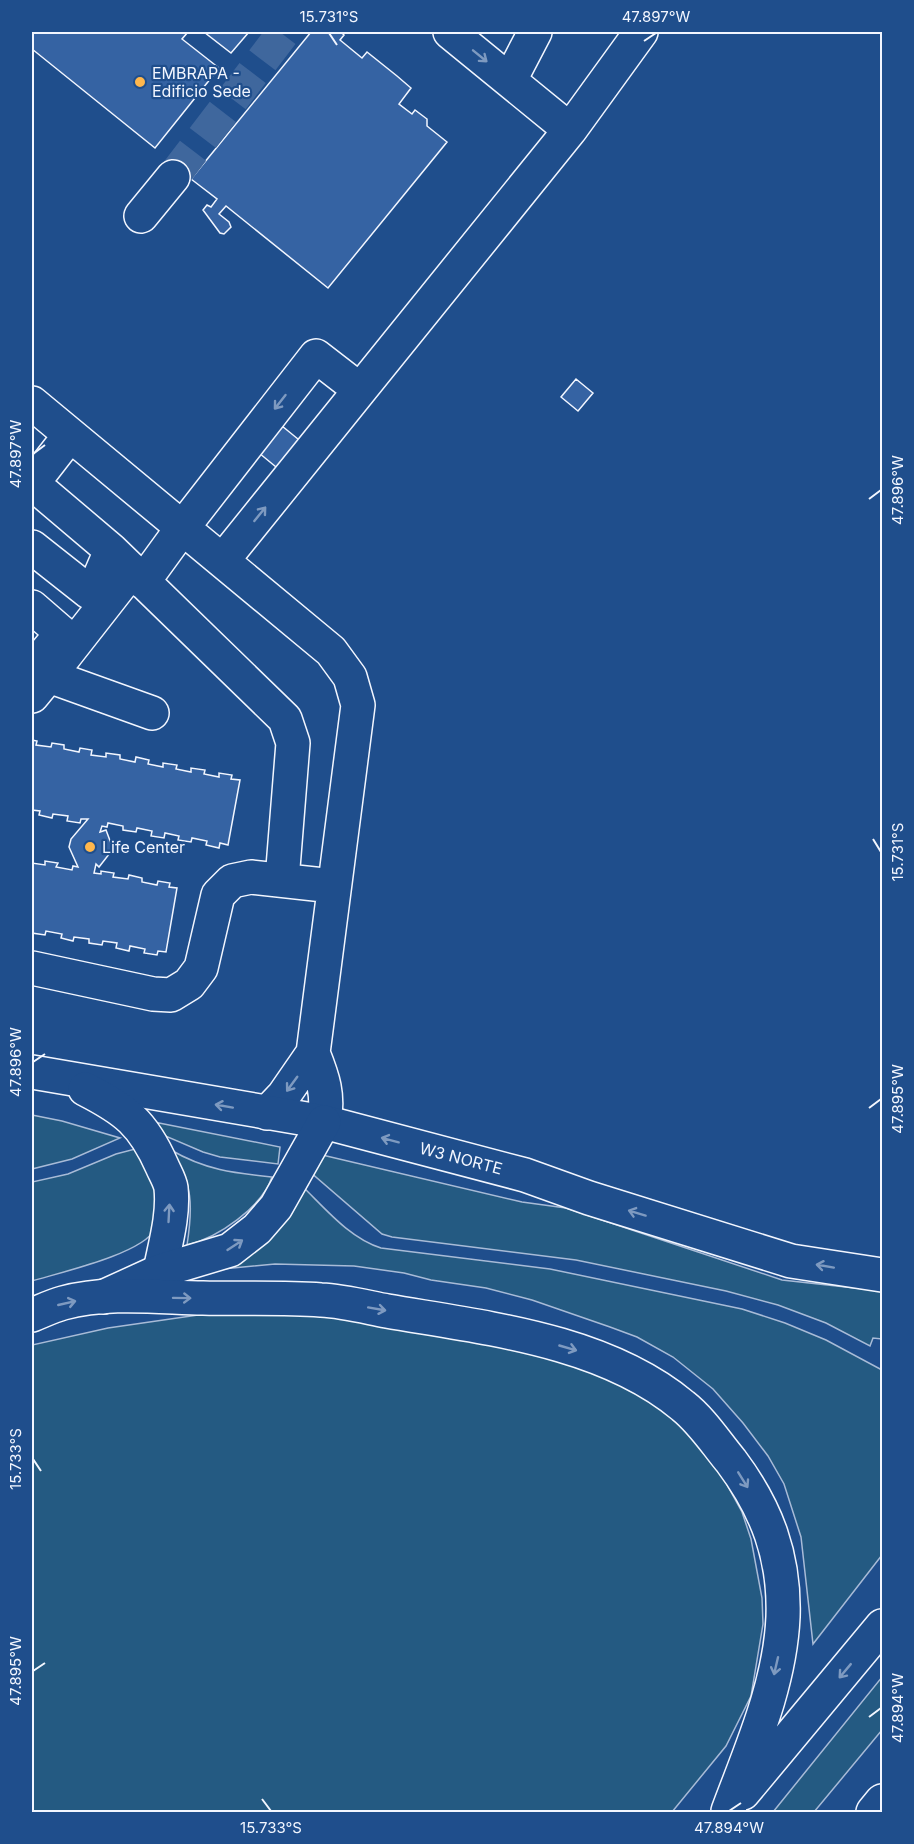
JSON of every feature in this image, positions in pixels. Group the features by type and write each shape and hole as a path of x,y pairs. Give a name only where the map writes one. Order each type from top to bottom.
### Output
{"main road":[{"path":"450,32 570,130"},
{"path":"510,80 535,32"},
{"path":"224,560 570,130 641,32"},
{"path":"141,216 173,177"},
{"path":"37,680 128,567 183,527 316,356 360,390"},
{"path":"32,403 331,651 351,677 358,705 313,1053 284,1095 267,1113"},
{"path":"70,435 32,484 128,567 285,720 293,743 282,880"},
{"path":"32,547 89,592 100,576 128,567"},
{"path":"32,607 62,633 37,680"},
{"path":"37,680 152,713"},
{"path":"32,968 153,994 171,995 189,984 201,968 219,895 232,881 251,877 333,886"},
{"path":"103,1297 160,1271 230,1250 257,1229 276,1207 324,1122 327,1104 324,1080 313,1053"},
{"name":"W3 NORTE","path":"32,1072 324,1122 525,1175 589,1198 791,1261 882,1275"},
{"path":"64,1078 110,1102 129,1115 151,1141 171,1186 169,1225 160,1271"},
{"path":"32,1315 63,1303 103,1297 323,1300 523,1336 582,1352 622,1368 663,1390 686,1408 739,1472 761,1508 775,1542 781,1576 783,1618 779,1653 767,1705 727,1812"},
{"path":"727,1812 882,1626"},
{"path":"873,1812 882,1801"}],"shaded area":[{"path":"32,1115 120,1138 72,1159 32,1169"},
{"path":"154,1122 280,1147 278,1164 220,1157 203,1152 163,1135"},
{"path":"135,1149 163,1192 155,1229 134,1247 118,1254 32,1281 32,1182 68,1174 116,1154"},
{"path":"171,1150 208,1166 232,1172 272,1177 259,1199 237,1220 212,1236 187,1245 190,1195 184,1173"},
{"path":"318,1154 522,1202 566,1208 782,1280 882,1291 882,1339 873,1338 870,1346 826,1323 778,1305 726,1291 576,1260 382,1234 309,1171"},
{"path":"301,1185 348,1230 381,1248 550,1269 742,1309 826,1340 882,1370 882,1555 813,1644 801,1537 784,1484 768,1456 743,1423 713,1389 673,1357 637,1337 610,1327 532,1300 486,1288 354,1266 275,1264 212,1270"},
{"path":"286,1312 448,1329 615,1377 667,1412 710,1454 742,1512 751,1539 762,1598 763,1624 751,1696 726,1746 672,1812 32,1812 32,1345 108,1328 198,1315"},
{"path":"882,1677 882,1730 814,1812 773,1812"}],"building":[{"name":"EMBRAPA - Edificio Sede","path":"32,32 188,32 182,39 219,68 155,148 32,49"},
{"name":"EMBRAPA - Edificio Sede","path":"204,32 249,32 231,53"},
{"path":"311,32 341,32 344,35 340,40 362,58 367,52 397,76 411,88 399,104 412,114 415,110 427,119 427,126 447,142 328,288 226,206 219,214 229,222 231,227 224,234 220,233 203,210 207,205 211,207 217,199 191,179"},
{"path":"576,379 593,393 578,411 561,397"},
{"path":"282,426 309,448 287,476 259,453"},
{"name":"Life Center","path":"32,740 37,741 36,745 51,747 52,743 64,745 64,749 79,752 80,748 92,750 91,755 106,757 106,753 120,755 120,759 135,762 136,757 149,760 148,764 163,767 163,763 177,765 176,769 191,772 191,768 205,770 204,774 219,777 219,773 232,775 231,779 240,780 228,845 220,843 219,848 206,845 207,841 192,838 191,842 178,840 179,836 165,833 164,838 151,836 152,831 137,828 136,832 123,830 123,826 108,823 107,827 102,826 100,832 106,830 112,846 110,853 99,867 96,864 94,873 101,874 101,871 114,873 113,877 128,879 129,875 142,878 142,882 157,885 158,881 170,883 169,887 177,888 166,952 158,951 157,955 144,953 145,949 130,946 129,951 116,948 117,943 103,941 102,945 89,943 89,939 74,937 73,941 61,938 62,934 46,931 45,935 32,933 32,863 45,865 45,861 58,863 56,867 72,870 73,866 78,867 69,847 71,839 88,819 81,819 80,823 67,821 68,816 53,814 52,818 39,815 40,811 32,810"}],"tunnel":[{"path":"173,177 284,32"}],"place":[{"name":"EMBRAPA - Edificio Sede","path":"140,82"},
{"name":"Life Center","path":"90,847"}]}
